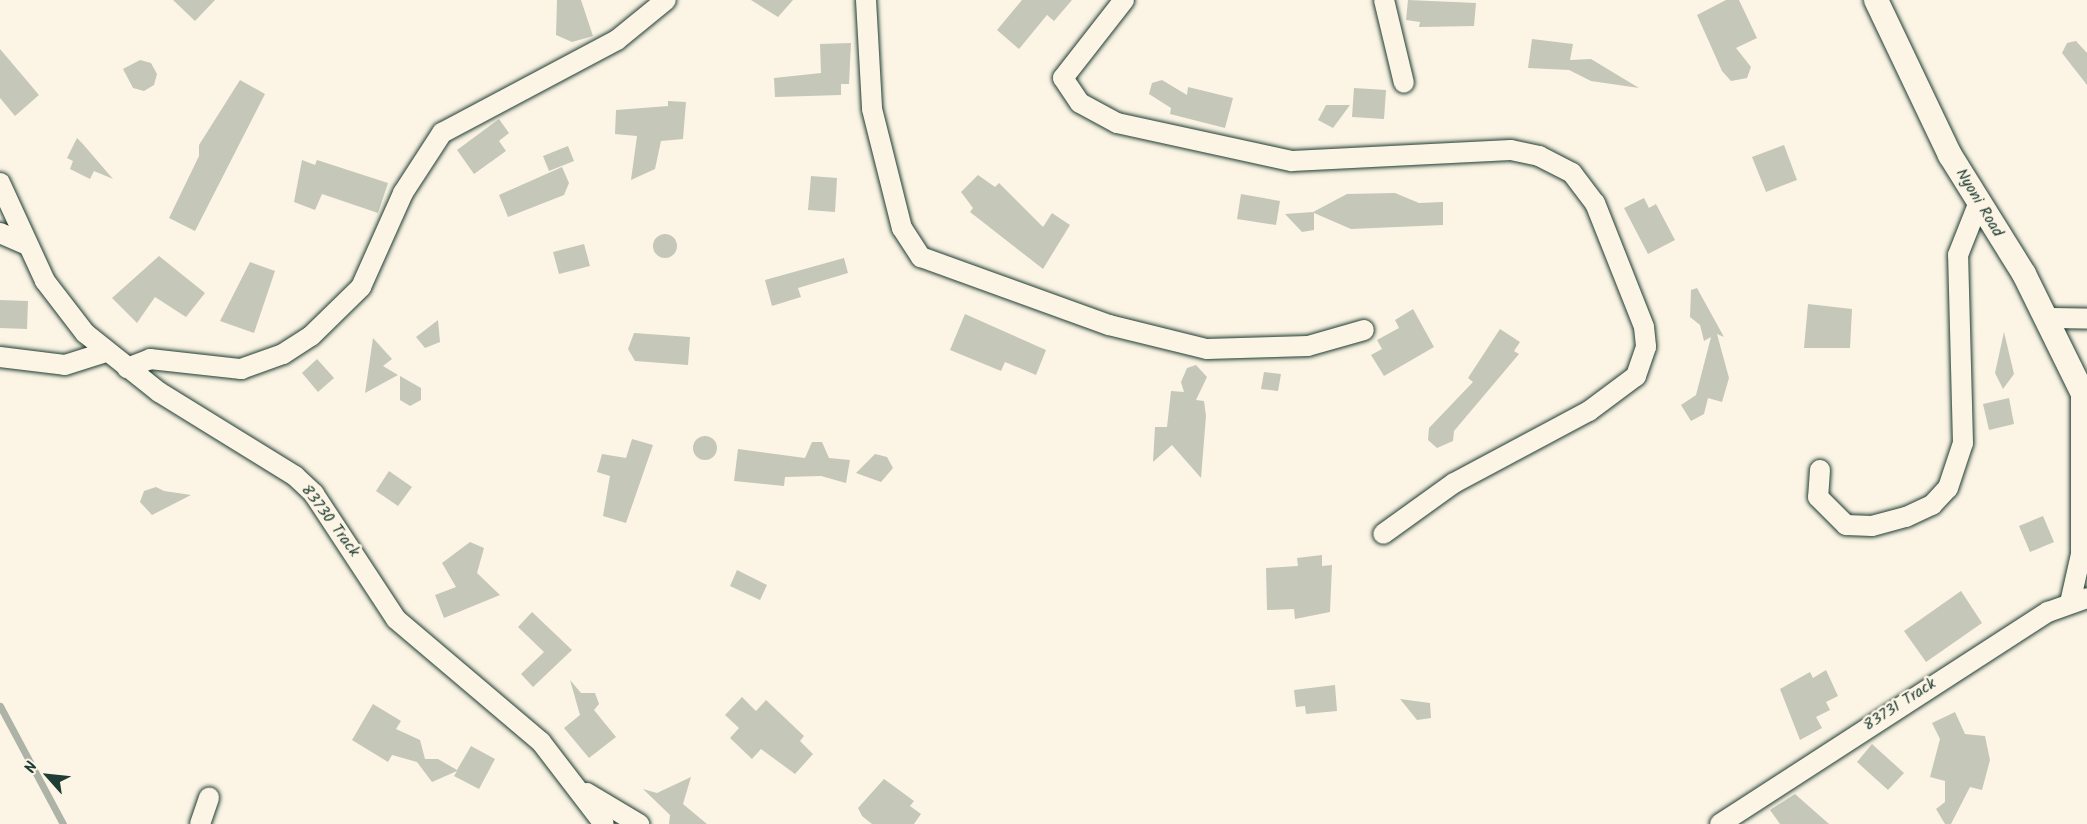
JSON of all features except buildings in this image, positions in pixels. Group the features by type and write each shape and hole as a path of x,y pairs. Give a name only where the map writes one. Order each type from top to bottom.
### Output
{"street":[{"path":"127,368 150,358 241,369 283,354 311,336 361,287 403,193 442,133 617,40 666,0"},
{"path":"867,0 872,109 902,228 921,256 1109,325 1207,349 1308,346 1364,330"},
{"path":"1124,0 1063,78 1080,103 1117,123 1292,161 1511,150 1539,156 1572,173 1595,203 1644,327 1646,347 1636,376 1589,411 1454,483 1383,534"},
{"path":"1384,0 1404,83"},
{"name":"Nyoni Road","path":"1876,0 1926,107 2048,318 2084,396"},
{"name":"83730 Track","path":"0,183 25,244 67,311 106,352 127,368 295,476 314,494 396,619 541,742 582,790 604,824"},
{"path":"1820,470 1818,497 1846,525 1872,526 1906,517 1932,505 1948,488 1963,443 1958,255 1979,202"},
{"path":"0,233 25,244"},
{"path":"2048,318 2087,319"},
{"path":"0,357 65,364 106,352"},
{"path":"2079,601 2082,555 2084,396"},
{"name":"83731 Track","path":"1720,824 2039,617 2079,601"},
{"path":"582,790 639,824"},
{"path":"200,824 208,798"}],"waterway":[{"path":"0,706 63,824"}]}
